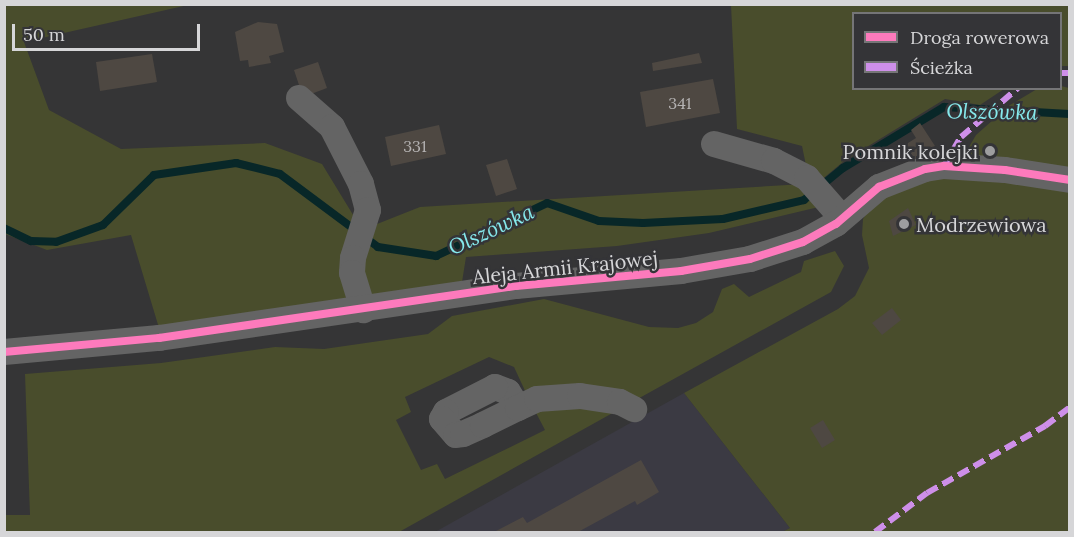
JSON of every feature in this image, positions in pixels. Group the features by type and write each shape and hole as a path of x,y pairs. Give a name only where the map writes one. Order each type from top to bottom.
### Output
{"street":[{"path":"299,98 332,127 347,154 368,210 353,258 352,273 363,310"},
{"path":"714,144 774,161 807,178 842,218"},
{"name":"Aleja Armii Krajowej","path":"4,352 159,338 516,286 681,271 750,259 803,242 842,218 879,187 925,169 944,166 1005,170 1070,180"},
{"path":"518,408 537,399 580,396 620,402 634,409"}],"shaded area":[{"path":"684,393 790,528 782,532 435,532"}],"green space":[{"path":"4,5 188,5 24,42 49,110 121,149 265,143 322,164 358,223 352,303 159,328 131,235 47,250 5,234"},
{"path":"731,5 1069,5 1069,66 1062,66 1062,12 852,12 852,90 1002,90 980,105 945,99 844,161 820,181 807,170 802,146 737,129"},
{"path":"1062,86 1069,88 1069,170 969,158 969,147 976,135 1010,105 1035,90 1062,90"},
{"path":"940,177 1069,188 1069,532 782,532 790,528 684,393 838,309 855,296 869,268 862,235 863,219 872,205 890,192"},
{"path":"804,184 823,206 709,233 617,246 466,257 462,282 372,297 360,272 372,226 420,207"},
{"path":"835,251 844,266 831,292 634,401 527,395 514,367 489,357 405,397 411,412 396,420 421,470 437,464 445,479 545,430 534,409 556,404 618,410 399,532 5,532 5,515 30,515 25,374 161,363 275,347 324,349 428,334 452,316 544,299 649,327 678,328 696,323 713,312 722,289 734,284 749,297 801,272 804,261"}],"building":[{"path":"258,22 277,24 284,52 269,56 271,63 249,67 248,60 240,61 235,32"},
{"path":"699,53 702,63 653,71 652,63"},
{"path":"152,54 157,82 100,91 96,62"},
{"path":"318,62 327,88 303,97 294,70"},
{"path":"713,79 720,113 646,127 640,92"},
{"path":"920,123 935,146 909,163 900,148 916,138 911,130"},
{"path":"439,125 446,154 391,166 385,137"},
{"path":"507,159 517,189 496,196 486,165"},
{"path":"908,208 916,225 893,236 889,221"},
{"path":"892,308 901,320 882,335 872,323"},
{"path":"823,420 835,440 822,448 810,428"},
{"path":"641,460 659,492 637,505 635,501 578,532 494,532 523,517 527,523"}],"waterway":[{"name":"Olszówka","path":"4,228 31,241 56,242 103,225 154,175 236,163 280,174 378,247 436,256 547,203 599,221 643,223 723,219 804,200 843,168 944,107 1070,114"}],"marked path":[{"path":"1062,73 1070,73"},
{"path":"944,166 961,137 1016,90"},
{"path":"875,532 927,493 1045,426 1070,407"}],"cycle path":[{"path":"4,352 159,338 516,286 681,271 750,259 803,242 836,224 879,187 925,169 944,166 1005,170 1070,180"}],"place":[{"name":"Pomnik kolejki","path":"990,151"},
{"name":"Modrzewiowa","path":"904,224"}]}
